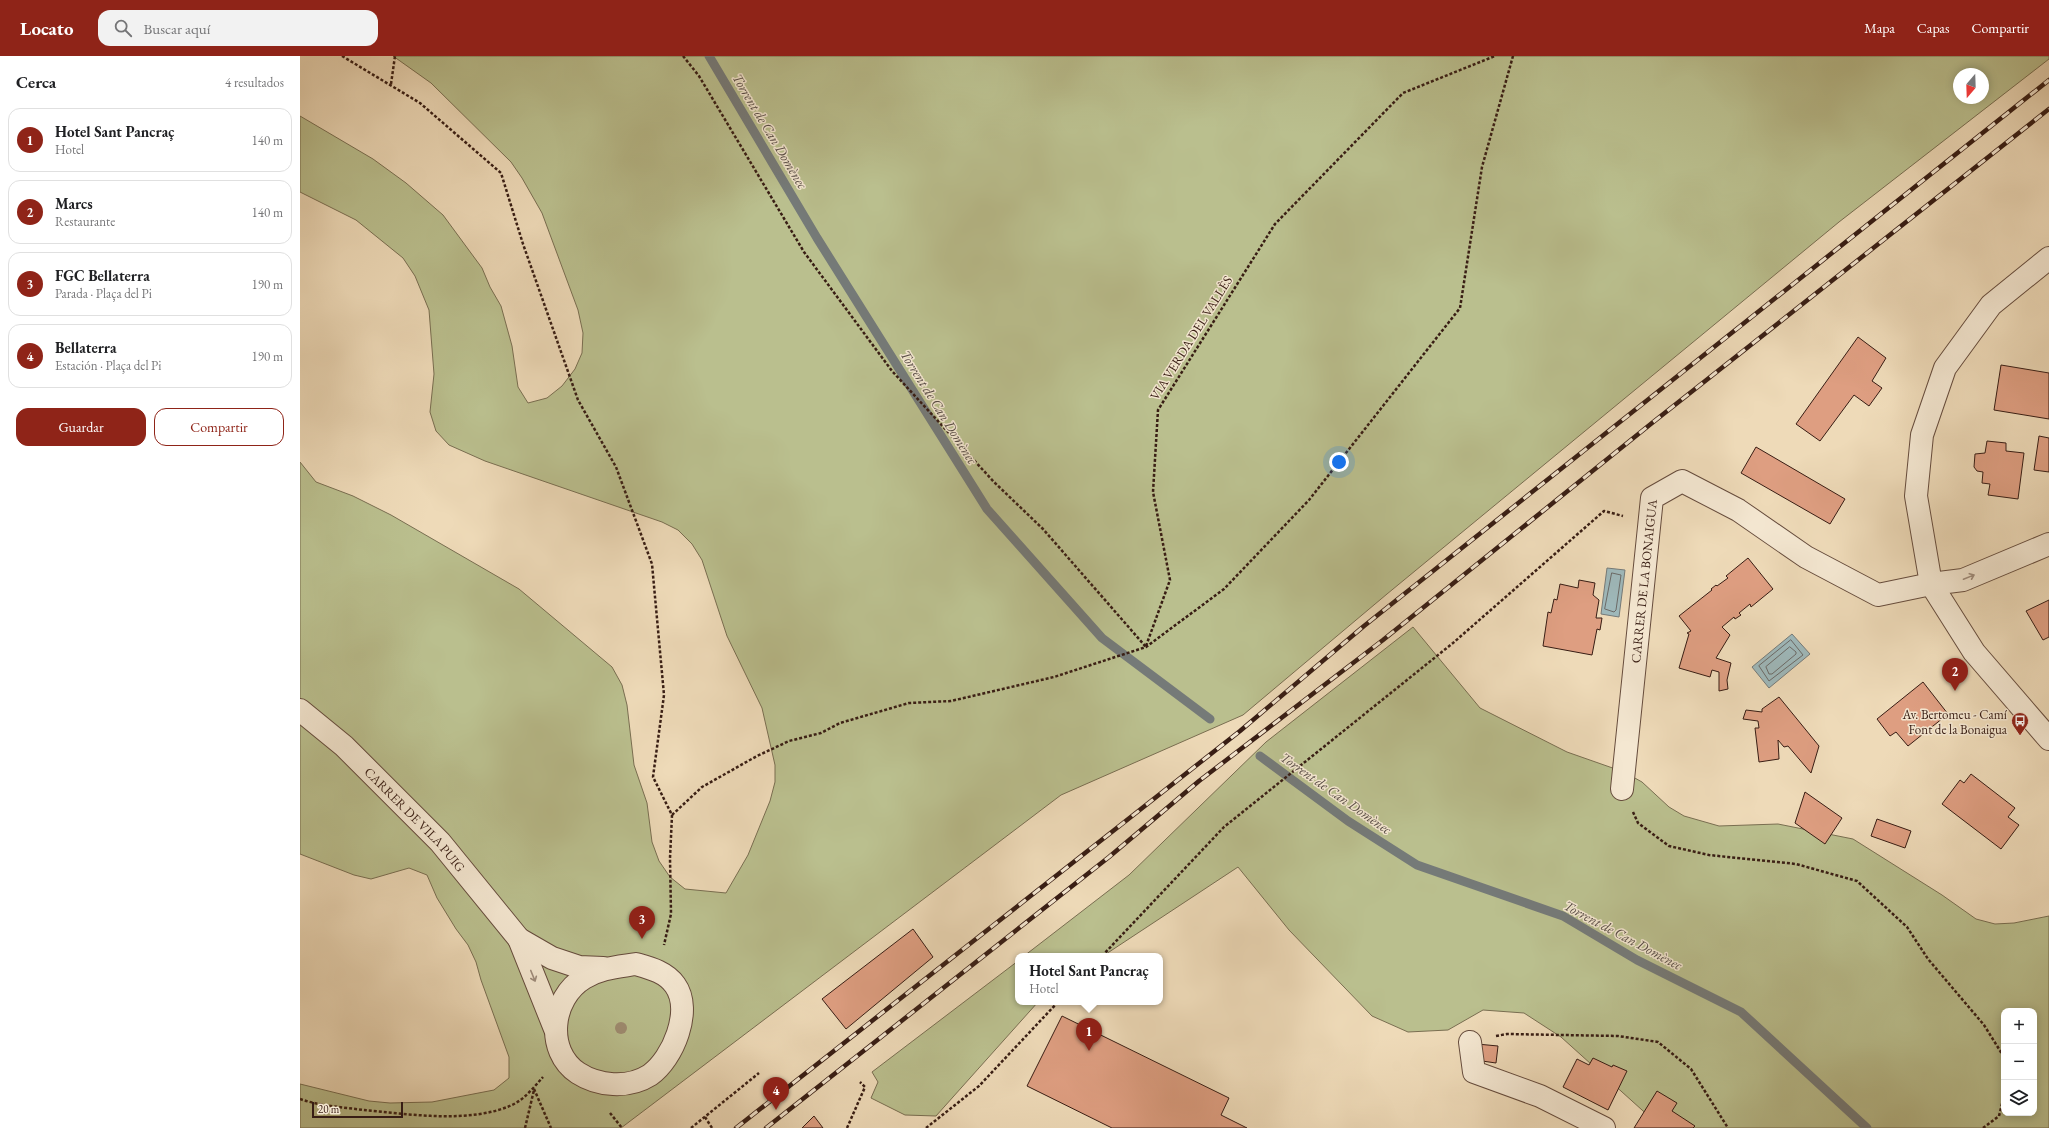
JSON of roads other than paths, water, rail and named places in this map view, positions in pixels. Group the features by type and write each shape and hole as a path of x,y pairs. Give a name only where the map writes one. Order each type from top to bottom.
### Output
{"street":[{"path":"2049,258 1991,305 1945,368 1922,435 1916,496 1931,584 1974,652 2049,739"},
{"name":"CARRER DE LA BONAIGUA","path":"1622,789 1652,498 1682,480 1738,510 1806,557 1878,596 1931,584"},
{"path":"1931,584 1963,580 2049,544"},
{"name":"CARRER DE VILA PUIG","path":"300,710 344,746 440,842 519,940 555,1029"},
{"name":"CARRER DE VILA PUIG","path":"519,940 552,958 579,967 603,968"},
{"path":"636,964 658,970 675,985 682,1002 681,1020 675,1041 664,1060 650,1075 628,1083 607,1084 588,1079 568,1066 557,1046 555,1029 560,1007 568,992 582,978 603,968 636,964"},
{"path":"1470,1042 1474,1072 1540,1096 1604,1128"}],"water":[{"path":"1607,568 1625,570 1619,617 1601,614"},
{"path":"1792,634 1810,654 1769,688 1752,667"}],"waterway":[{"name":"Torrent de Can Domènec","path":"709,56 817,238 987,509 1102,638 1210,719"},
{"name":"Torrent de Can Domènec","path":"1260,756 1348,821 1417,865 1563,916 1637,960 1741,1012 1867,1128"}],"railway":[{"path":"736,1128 1240,731 1364,626 2049,80"},
{"path":"766,1128 1109,857 1199,781 1383,640 1652,423 2049,109"}],"place":[{"name":"Marcs","path":"1955,691"},
{"name":"Av. Bertomeu - Camí Font de la Bonaigua","path":"2020,736"},
{"name":"FGC Bellaterra","path":"642,939"},
{"name":"Hotel Sant Pancraç","path":"1089,1051"},
{"name":"Bellaterra","path":"776,1110"}]}
